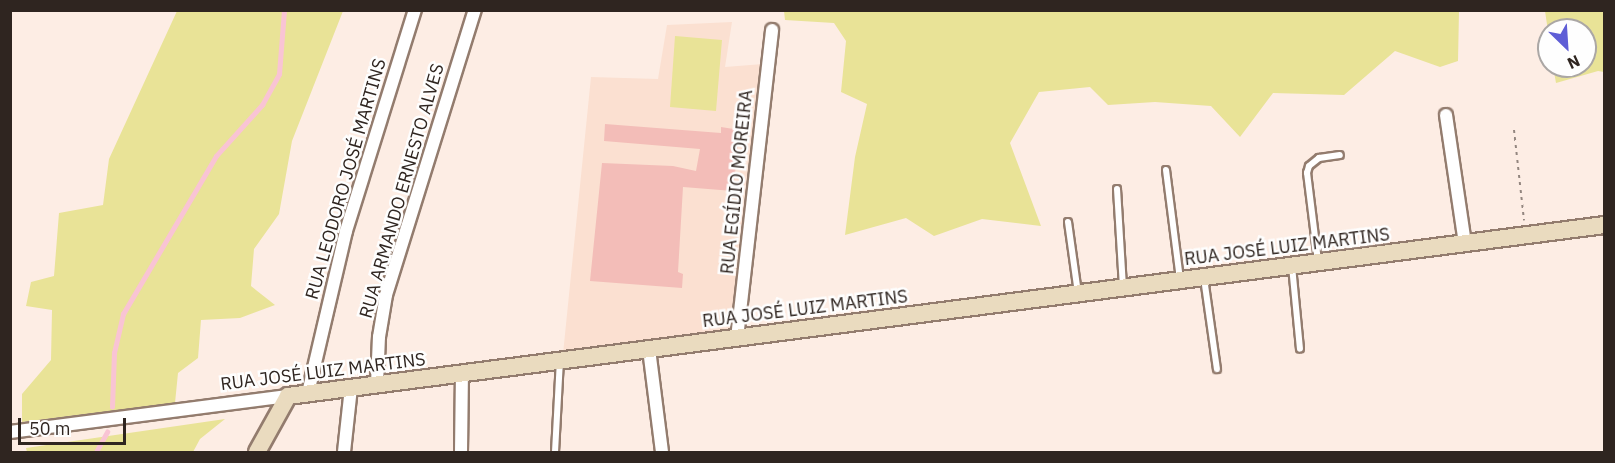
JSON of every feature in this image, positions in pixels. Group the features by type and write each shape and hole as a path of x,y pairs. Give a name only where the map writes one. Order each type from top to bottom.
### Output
{"main road":[{"name":"RUA JOSÉ LUIZ MARTINS","path":"288,396 1605,225"},
{"path":"257,453 288,396"}],"street":[{"name":"RUA LEODORO JOSÉ MARTINS","path":"308,393 346,231 415,10"},
{"name":"RUA ARMANDO ERNESTO ALVES","path":"377,384 379,337 386,295 475,10"},
{"name":"RUA EGÍDIO MOREIRA","path":"737,338 772,30"},
{"path":"1446,115 1465,243"},
{"path":"650,349 662,453"},
{"path":"461,453 462,373"},
{"path":"344,453 351,388"},
{"name":"RUA JOSÉ LUIZ MARTINS","path":"10,432 288,396"}],"lane":[{"path":"1318,262 1307,173 1309,166 1319,158 1340,155"},
{"path":"1166,170 1180,280"},
{"path":"1117,189 1123,287"},
{"path":"1068,222 1078,293"},
{"path":"1292,266 1300,349"},
{"path":"1204,277 1217,369"},
{"path":"555,453 560,361"}],"path":[{"path":"1514,130 1526,235"}],"shaded area":[{"path":"177,11 343,11 292,141 279,214 254,249 251,286 275,305 240,318 201,320 198,358 178,373 175,403 22,422 22,394 51,360 52,310 26,306 31,282 54,276 59,213 103,205 109,159"},
{"path":"784,11 1459,11 1458,61 1440,67 1395,51 1344,95 1273,93 1240,137 1211,106 1155,102 1108,105 1090,87 1039,92 1010,143 1041,226 982,219 934,236 906,218 845,235 855,157 867,104 841,92 846,41 834,23 785,20"},
{"path":"1545,11 1604,11 1604,72 1597,71 1597,18 1546,18"},
{"path":"732,22 725,67 763,64 737,330 563,354 591,77 658,79 667,25"},
{"path":"675,36 722,40 716,111 670,107"},
{"path":"1555,78 1574,78 1556,83"},
{"path":"225,419 200,439 193,452 27,452 26,448"}],"building":[{"path":"605,124 721,133 721,127 740,130 733,191 683,187 678,272 683,274 682,288 590,281 602,163 673,166 696,171 700,149 604,141"}],"waterway":[{"path":"112,407 114,353 123,314 216,156 262,105 279,74 284,10"},
{"path":"96,452 107,432"}]}
